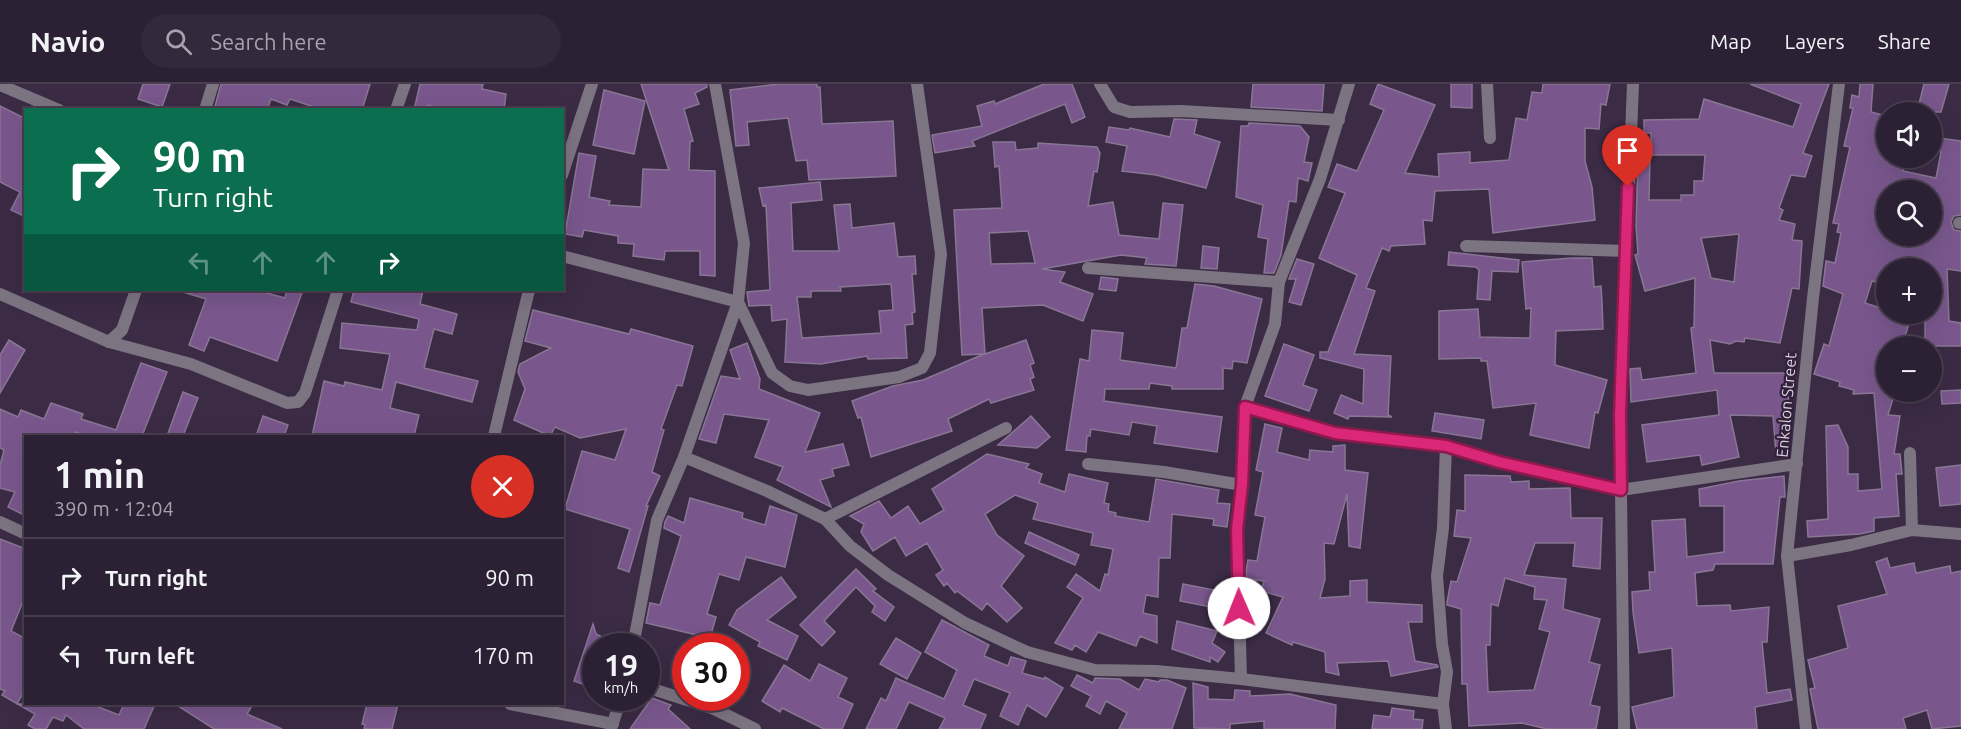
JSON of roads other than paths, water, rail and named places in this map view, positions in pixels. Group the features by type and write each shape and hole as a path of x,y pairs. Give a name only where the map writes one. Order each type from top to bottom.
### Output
{"street":[{"path":"206,108 213,84"},
{"path":"397,108 405,84"},
{"path":"564,169 592,84"},
{"path":"635,633 657,520 684,457 738,302 744,243 715,84"},
{"path":"564,257 738,302 772,373 790,386 808,390 899,377 922,368 930,353 941,254 917,84"},
{"path":"1100,84 1114,107 1130,112 1181,111 1339,120"},
{"path":"1241,679 1237,529 1242,485 1245,407 1275,324 1279,282 1320,179 1349,84"},
{"path":"1486,84 1490,138"},
{"path":"1624,729 1620,415 1634,84"},
{"name":"Enkalon Street","path":"1806,729 1788,556 1813,298 1839,84"},
{"path":"0,85 54,108"},
{"path":"1466,246 1627,252"},
{"path":"1088,268 1279,282"},
{"path":"109,342 122,330 136,291"},
{"path":"0,294 109,342 191,364 287,403 298,402 305,393 338,291"},
{"path":"494,435 529,291"},
{"path":"1245,407 1335,433 1446,446 1499,462 1621,490 1797,464"},
{"path":"825,519 1005,428"},
{"path":"1446,446 1443,528 1437,576 1446,672 1443,704 1446,729"},
{"path":"1910,453 1912,530"},
{"path":"684,457 767,491 825,519 850,546 888,575 966,623 1027,652 1095,670 1156,671 1241,679 1443,704"},
{"path":"1088,464 1164,472 1242,485"},
{"path":"0,522 24,533"},
{"path":"1788,556 1851,545 1912,530 1961,534"},
{"path":"660,691 712,708 755,729"},
{"path":"514,705 612,727 617,711"}]}
